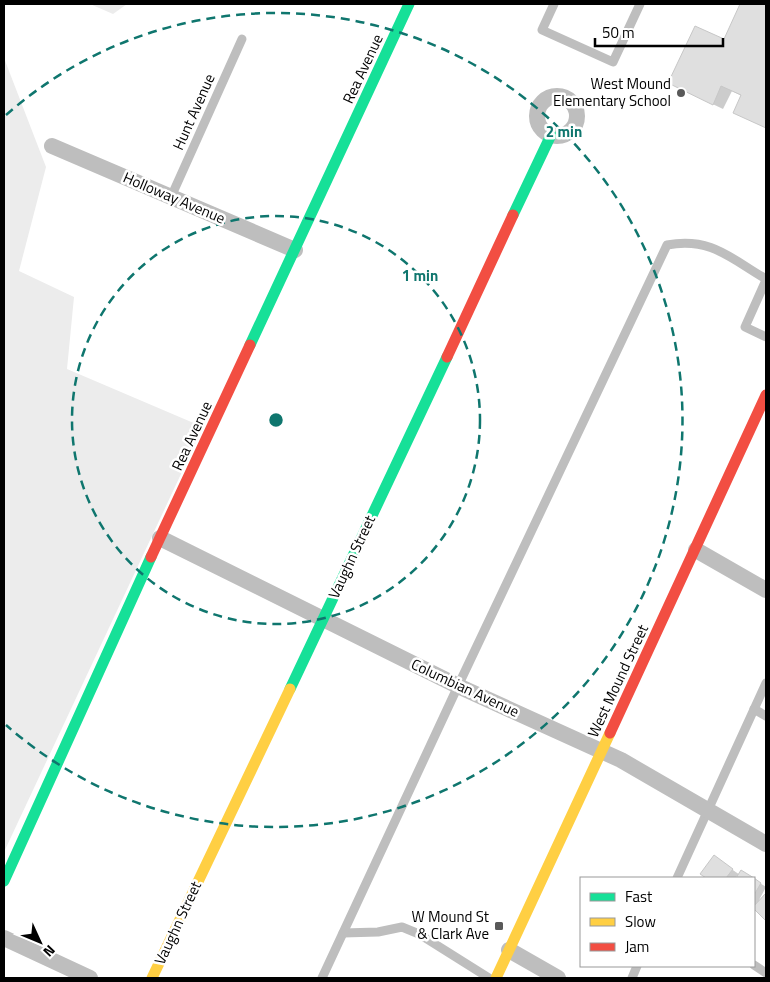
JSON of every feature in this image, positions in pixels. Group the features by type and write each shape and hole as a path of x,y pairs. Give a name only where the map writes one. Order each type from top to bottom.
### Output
{"street":[{"name":"Rea Avenue","path":"4,881 160,538 409,4"},
{"name":"Vaughn Street","path":"152,978 323,620 550,135"},
{"name":"Holloway Avenue","path":"52,146 295,250"},
{"name":"West Mound Street","path":"496,978 696,550 766,395"},
{"name":"Columbian Avenue","path":"160,538 458,686 603,750 766,844"},
{"path":"696,550 766,590"},
{"path":"4,938 90,978"},
{"path":"509,950 558,978"}],"lane":[{"path":"554,4 542,30 613,62 640,4"},
{"name":"Hunt Avenue","path":"172,197 242,39"},
{"path":"322,978 667,245 687,241 710,246 766,279 745,327 766,337"},
{"path":"677,877 766,683"},
{"path":"754,709 766,716"},
{"path":"343,933 378,932 402,927 418,934 489,978"},
{"path":"755,967 766,973"}],"shaded area":[{"path":"90,4 127,4 113,14"},
{"path":"4,58 46,167 19,271 74,297 67,369 203,427 4,852"}],"building":[{"path":"740,4 766,4 766,128 733,113 741,95 721,86 713,105 668,83 695,26 724,39"},
{"path":"714,855 733,869 727,877 704,877 700,874"},
{"path":"741,870 752,877 737,877"},
{"path":"755,879 761,883 755,893"},
{"path":"766,893 766,921 755,910 755,905"}],"traffic: fast":[{"path":"250,345 409,4"},
{"path":"513,215 551,135"},
{"path":"290,689 447,357"},
{"path":"4,881 151,557"}],"traffic: slow":[{"path":"152,978 290,689"},
{"path":"496,978 610,733"}],"traffic: jam":[{"path":"447,357 513,215"},
{"path":"151,557 250,345"},
{"path":"610,733 766,395"}],"place":[{"name":"West Mound Elementary School","path":"681,93"},
{"name":"W Mound St & Clark Ave","path":"499,926"}]}
